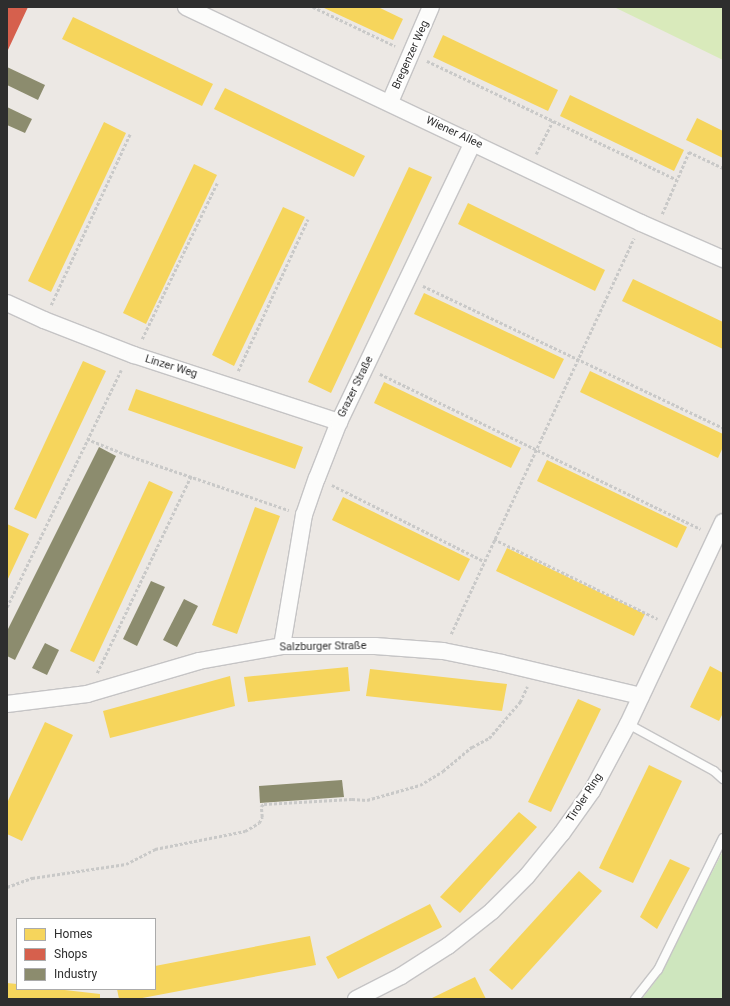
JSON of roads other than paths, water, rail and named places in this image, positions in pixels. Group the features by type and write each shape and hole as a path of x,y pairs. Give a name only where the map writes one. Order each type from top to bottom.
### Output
{"street":[{"name":"Wiener Allee","path":"186,7 390,102 641,223 723,259"},
{"name":"Bregenzer Weg","path":"390,102 431,7"},
{"name":"Grazer Straße","path":"282,646 304,515 317,478 339,422 474,142"},
{"name":"Linzer Weg","path":"7,303 44,320 134,355 339,422"},
{"name":"Tiroler Ring","path":"356,999 401,976 448,946 502,901 527,876 566,827 592,791 628,724 673,626 720,530"},
{"name":"Salzburger Straße","path":"7,704 87,694 199,661 282,646 375,646 443,651 641,696"}],"lane":[{"path":"628,724 714,771 723,779"},
{"path":"635,999 658,970 723,838"}]}
